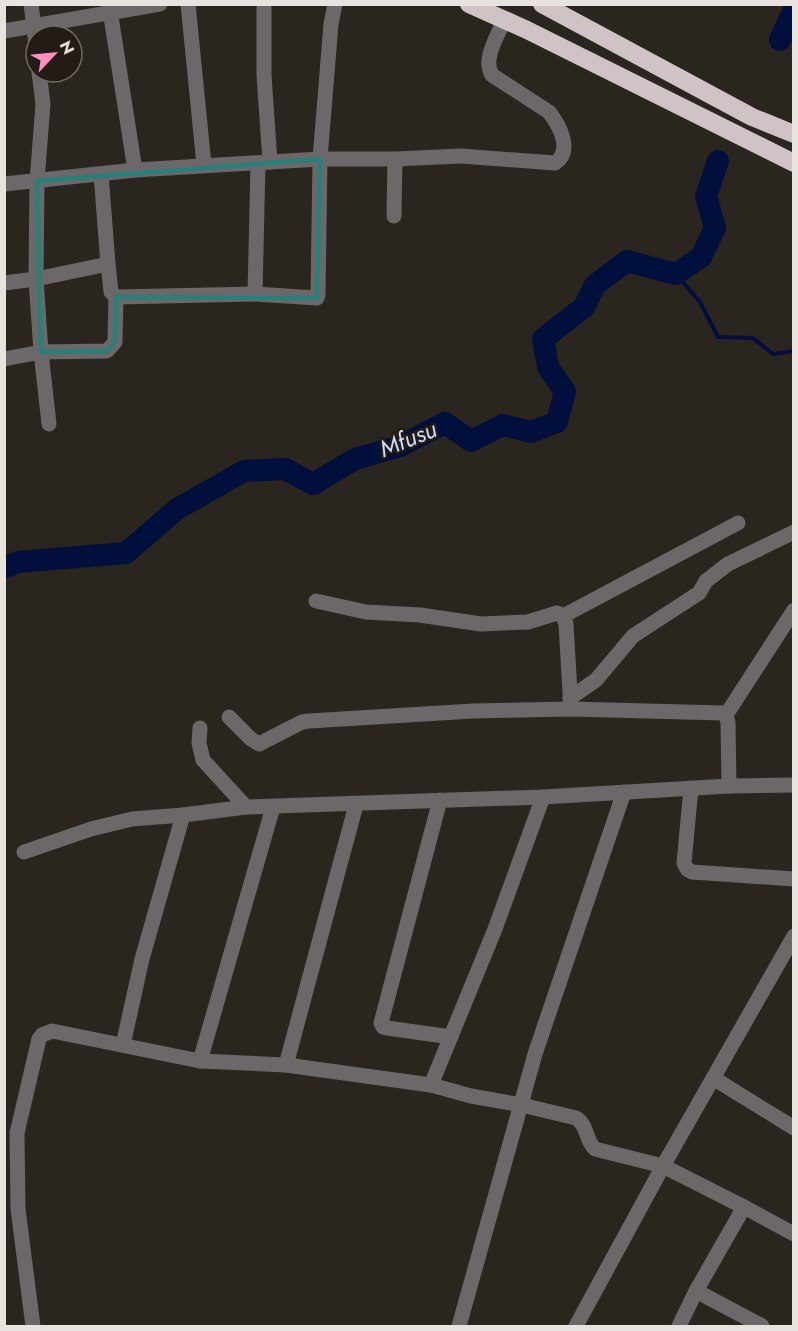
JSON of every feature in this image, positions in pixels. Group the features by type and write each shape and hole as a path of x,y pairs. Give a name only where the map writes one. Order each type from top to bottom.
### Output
{"highway":[{"path":"469,4 789,161"},
{"path":"542,4 752,117 794,134"}],"street":[{"path":"31,4 34,24"},
{"path":"42,24 110,8 160,4"},
{"path":"188,4 204,165"},
{"path":"255,294 264,162 264,4"},
{"path":"102,174 111,292 116,297 255,294 314,298 318,296 320,159 331,24 335,4"},
{"path":"110,8 135,170"},
{"path":"4,184 135,170 320,159 461,156 555,164 561,158 564,148 556,121 549,112 492,75 488,69 488,60 504,20"},
{"path":"4,31 24,28"},
{"path":"40,84 43,104 37,181 36,279 49,424"},
{"path":"394,216 395,159"},
{"path":"4,283 36,279 108,264"},
{"path":"4,359 41,352 107,351 115,342 116,297"},
{"path":"563,616 738,523"},
{"path":"571,704 596,680 633,636 699,593 706,581 728,564 794,532"},
{"path":"316,601 366,612 420,615 482,624 528,622 557,613 563,616 566,624 571,704"},
{"path":"729,786 726,715 794,610"},
{"path":"230,717 251,739 260,744 302,722 309,721 571,704 726,715"},
{"path":"200,728 199,743 203,760 246,807"},
{"path":"24,852 91,829 132,819 246,807 543,797 791,781"},
{"path":"691,788 684,863 687,869 692,872 794,879"},
{"path":"459,1326 535,1054 624,792"},
{"path":"431,1085 495,929 543,797"},
{"path":"440,800 381,1023 387,1028 451,1038"},
{"path":"286,1065 356,805"},
{"path":"200,1061 273,807"},
{"path":"123,1045 142,959 183,815"},
{"path":"576,1326 663,1166 794,936"},
{"path":"33,1326 18,1209 17,1132 39,1039 42,1035 52,1031 200,1061 286,1065 431,1085 471,1096 576,1118 582,1121 590,1144 595,1149 663,1166 744,1206 794,1234"},
{"path":"713,1078 794,1128"},
{"path":"679,1326 744,1206"},
{"path":"696,1291 762,1326"}],"highlighted area":[{"path":"320,159 317,298 116,297 115,342 107,351 41,352 37,181"}],"waterway":[{"name":"Mfusu","path":"780,40 794,9"},
{"name":"Mfusu","path":"4,568 18,562 126,553 177,509 244,471 285,469 313,484 355,459 400,446 445,423 471,441 503,425 531,432 557,422 565,392 548,367 543,339 584,307 595,285 627,261 676,274 701,257 715,228 706,196 718,161"},
{"path":"676,274 700,302 718,337 753,338 773,354 794,351"}]}
